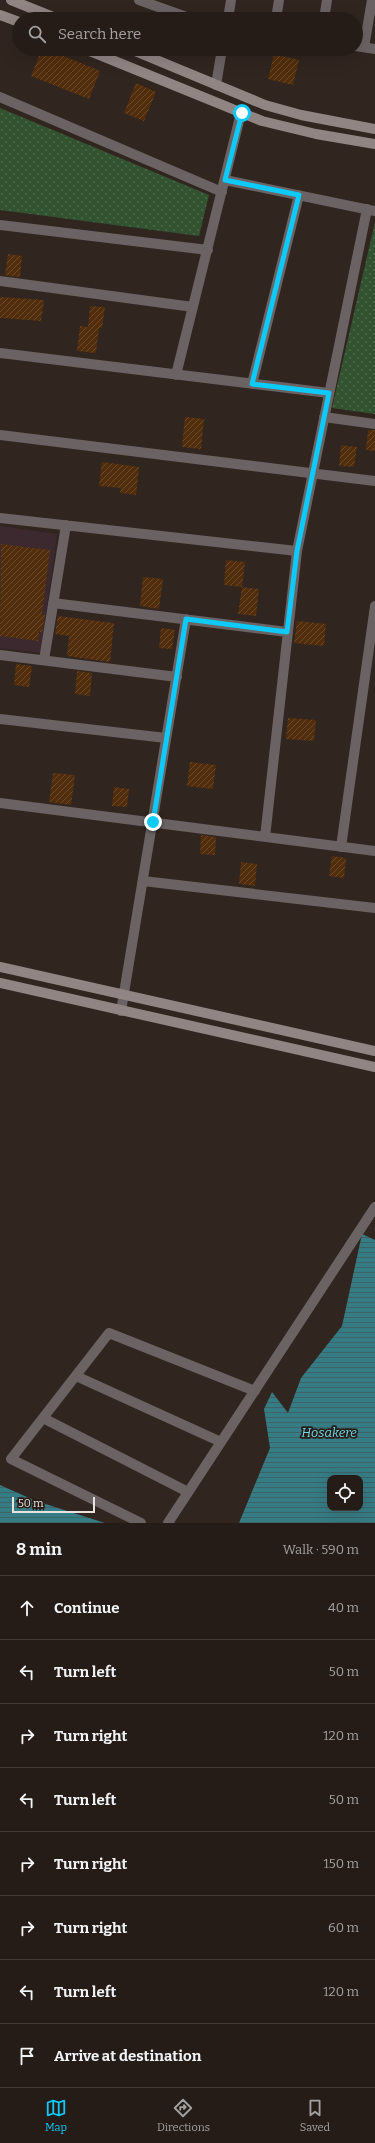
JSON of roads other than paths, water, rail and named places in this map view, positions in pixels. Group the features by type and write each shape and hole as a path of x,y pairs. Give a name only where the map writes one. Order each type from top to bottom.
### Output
{"street":[{"path":"11,0 41,12"},
{"path":"139,0 172,12"},
{"path":"229,12 231,0"},
{"path":"277,12 279,0"},
{"path":"325,12 327,0"},
{"path":"363,34 372,0"},
{"path":"0,14 12,19"},
{"path":"363,47 375,49"},
{"path":"102,56 262,121 316,134 375,144"},
{"path":"147,56 265,105 301,115 375,128"},
{"path":"216,85 221,56"},
{"path":"0,97 222,192"},
{"path":"176,375 242,113"},
{"path":"225,180 371,210 329,393 297,551 265,837"},
{"path":"252,384 299,195"},
{"path":"0,225 208,250"},
{"path":"0,281 193,307"},
{"path":"0,354 329,393"},
{"path":"324,417 375,424"},
{"path":"0,435 375,481"},
{"path":"0,518 297,551"},
{"path":"44,660 66,525"},
{"path":"53,603 287,632"},
{"path":"341,846 375,606"},
{"path":"122,1011 186,619"},
{"path":"0,655 176,677"},
{"path":"0,719 166,738"},
{"path":"0,803 375,851"},
{"path":"143,881 375,908"},
{"path":"0,967 375,1051"},
{"path":"0,983 375,1067"},
{"path":"168,1523 375,1207"},
{"path":"141,1523 11,1459 109,1333 255,1391"},
{"path":"76,1376 221,1442"},
{"path":"43,1418 188,1492"}],"water":[{"name":"Hosakere","path":"362,1234 375,1240 375,1523 239,1523 270,1448 264,1409 272,1392 288,1413 301,1378 342,1326"},
{"path":"0,1485 36,1501 105,1523 0,1523"}]}
